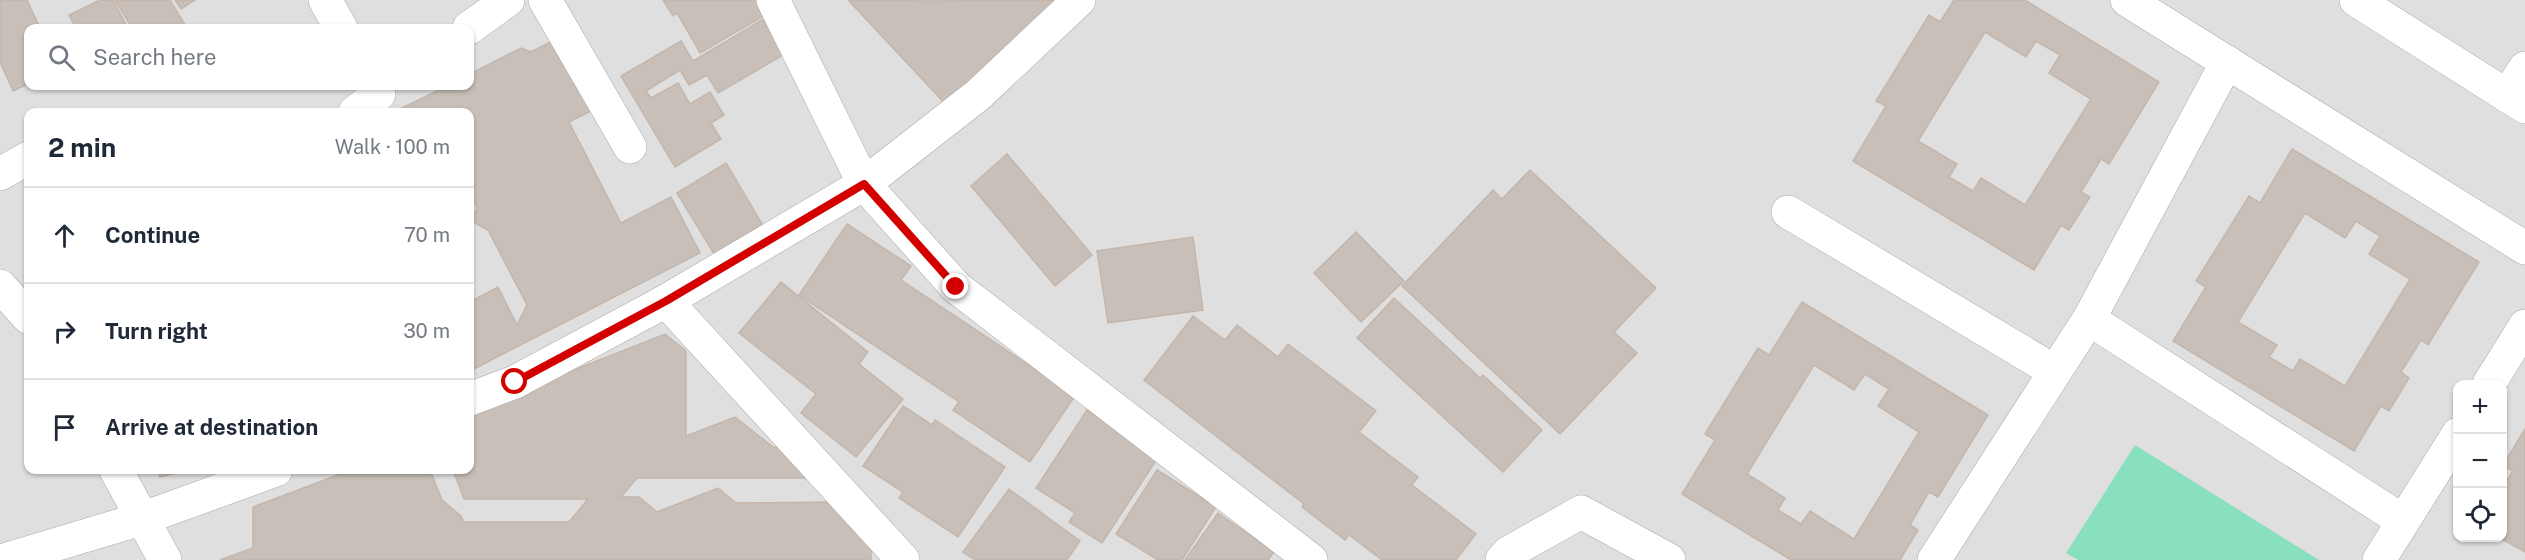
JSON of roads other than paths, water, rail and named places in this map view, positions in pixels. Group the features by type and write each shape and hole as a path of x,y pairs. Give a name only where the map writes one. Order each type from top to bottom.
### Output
{"street":[{"path":"325,0 339,24"},
{"path":"474,24 508,0"},
{"path":"545,0 630,147"},
{"path":"773,0 864,184 956,287 1311,560"},
{"path":"474,397 515,382 666,301 864,184 978,95 1079,0"},
{"path":"2127,0 2525,248"},
{"path":"2356,0 2516,101 2525,68"},
{"path":"1934,560 2089,319 2227,62"},
{"path":"0,174 24,160"},
{"path":"1788,212 2054,371"},
{"path":"0,286 24,313"},
{"path":"666,301 903,560"},
{"path":"2089,319 2403,521"},
{"path":"2491,380 2525,326"},
{"path":"2379,560 2453,440"},
{"path":"118,474 165,560"},
{"path":"4,560 141,519 265,474"},
{"path":"1502,560 1508,553 1581,512 1669,560"}]}
